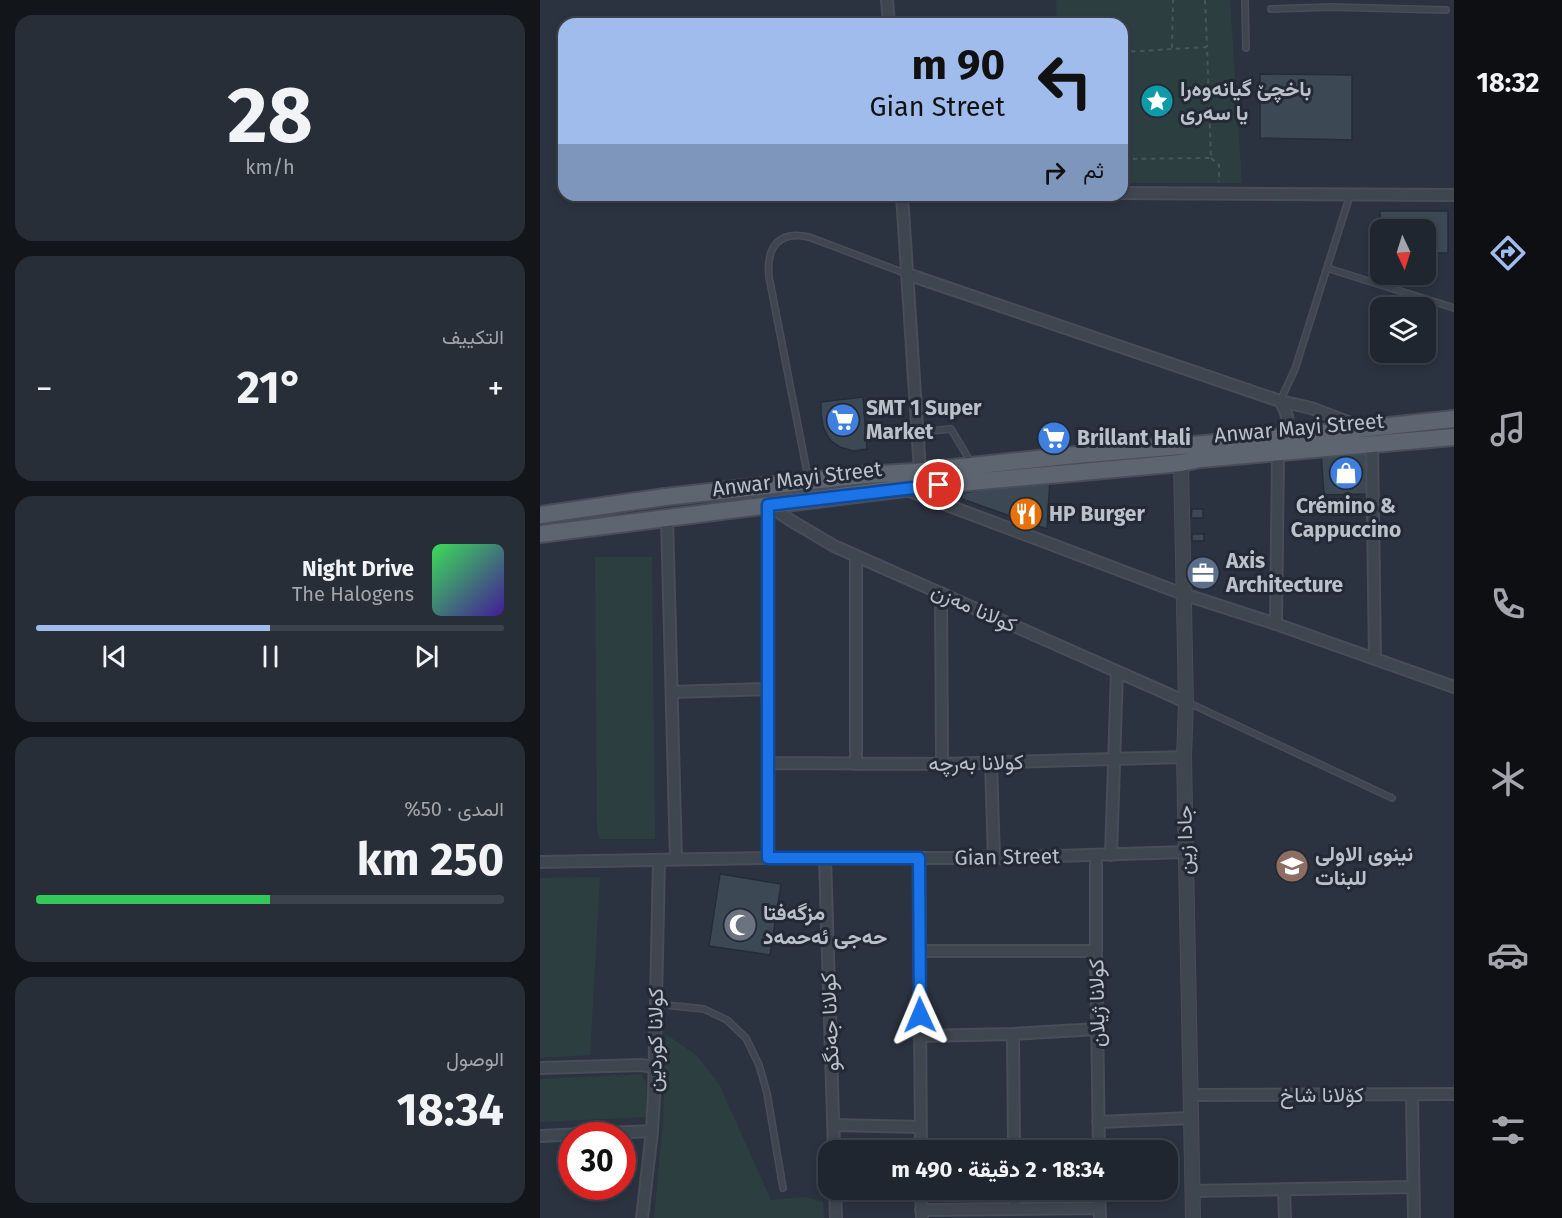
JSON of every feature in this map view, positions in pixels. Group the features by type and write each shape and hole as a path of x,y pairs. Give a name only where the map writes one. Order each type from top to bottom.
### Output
{"main road":[{"name":"Anwar Mayi Street","path":"540,515 665,497 865,475 973,466 1181,463 1364,428 1454,419"},
{"name":"Anwar Mayi Street","path":"540,534 1078,464 1281,445 1372,444 1454,436"}],"street":[{"path":"886,0 888,18"},
{"path":"1128,193 1454,195"},
{"path":"902,201 920,471"},
{"path":"907,274 1280,401 1311,408 1364,428"},
{"path":"1276,624 1281,445 1289,421 1287,412 1280,401"},
{"path":"1372,444 1375,659"},
{"name":"جادا زین","path":"1181,463 1193,1218"},
{"path":"904,488 1184,594 1454,687"},
{"path":"768,505 768,858"},
{"name":"کولانا مەزن","path":"768,505 811,534 856,556 1186,702"},
{"path":"667,518 676,860"},
{"path":"856,556 856,764"},
{"path":"941,593 942,764"},
{"path":"1111,855 1117,672"},
{"path":"672,692 768,689"},
{"name":"کولانا بەرچە","path":"769,763 942,764 1184,757"},
{"path":"991,763 994,858"},
{"name":"Gian Street","path":"540,862 768,858 994,858 1186,852"},
{"name":"کولانا ژیلان","path":"1096,856 1099,1140"},
{"name":"کولانا جەنگو","path":"825,858 834,1140"},
{"path":"919,858 921,1140"},
{"name":"کولانا کوردین","path":"642,1218 652,1131 659,861"},
{"path":"920,951 1096,951"},
{"path":"920,1036 1098,1029"},
{"path":"1013,1034 1014,1140"},
{"path":"540,1068 641,1065 654,1067"},
{"name":"کۆلانا شاخ","path":"1191,1095 1454,1094"},
{"path":"1412,1095 1414,1218"},
{"path":"1098,1122 1191,1118"},
{"path":"833,1125 921,1127"},
{"path":"540,1136 652,1131"},
{"path":"1193,1191 1413,1188"},
{"path":"1284,1190 1285,1218"},
{"path":"835,1200 836,1218"},
{"path":"1014,1200 1014,1208"},
{"path":"922,1214 1014,1208 1100,1213"}],"lane":[{"path":"1245,0 1246,48"},
{"path":"1271,9 1330,3 1446,10"},
{"path":"1280,401 1295,369 1350,194"},
{"path":"809,481 769,277 768,257 780,240 799,235 907,274"},
{"path":"1327,268 1454,308"},
{"path":"917,432 951,429 973,466"},
{"path":"1186,702 1392,798"},
{"path":"656,1004 704,1009 727,1020 746,1038 759,1065 767,1093 783,1188"}],"path":[{"path":"1172,49 1173,0"},
{"path":"1205,0 1212,158 1219,165 1219,194"},
{"path":"1128,52 1207,48"},
{"path":"1128,159 1212,158"}],"shaded area":[{"path":"1056,0 1230,0 1242,183 1128,183 1128,18 1057,18"},
{"path":"595,557 652,557 655,839 600,839 597,830"},
{"path":"600,877 590,1055 540,1058 540,878"},
{"path":"666,1034 697,1056 719,1084 771,1200 804,1197 823,1202 824,1218 654,1218 663,1121"},
{"path":"641,1074 646,1082 648,1117 540,1122 540,1079"}],"building":[{"path":"1260,74 1352,75 1352,140 1260,138"},
{"path":"1380,211 1448,211 1448,253 1436,253 1436,219 1380,219"},
{"name":"SMT 1 Super Market","path":"863,397 867,449 853,451 840,447 831,441 823,426 821,402"},
{"name":"Crémino & Cappuccino","path":"1370,447 1369,494 1324,495 1321,452"},
{"name":"HP Burger","path":"1050,479 1047,529 962,499 962,493"},
{"path":"1192,509 1203,509 1203,518 1191,518"},
{"path":"1192,534 1204,534 1204,541 1192,541"},
{"name":"Axis Architecture","path":"1210,567 1210,581 1196,576 1196,569"},
{"path":"720,874 781,884 770,955 709,946"}],"place":[{"name":"باخچێ گیانەوەرا یا سەری","path":"1157,101"},
{"name":"SMT 1 Super Market","path":"843,420"},
{"name":"Brillant Hali","path":"1054,438"},
{"name":"Crémino & Cappuccino","path":"1346,473"},
{"name":"HP Burger","path":"1026,514"},
{"name":"Axis Architecture","path":"1203,573"},
{"name":"نينوى الاولى للبنات","path":"1292,866"},
{"name":"مزگەفتا حەجی ئەحمەد","path":"740,925"}],"route":[{"path":"920,1015 919,858 768,858 768,505 939,485"}]}
